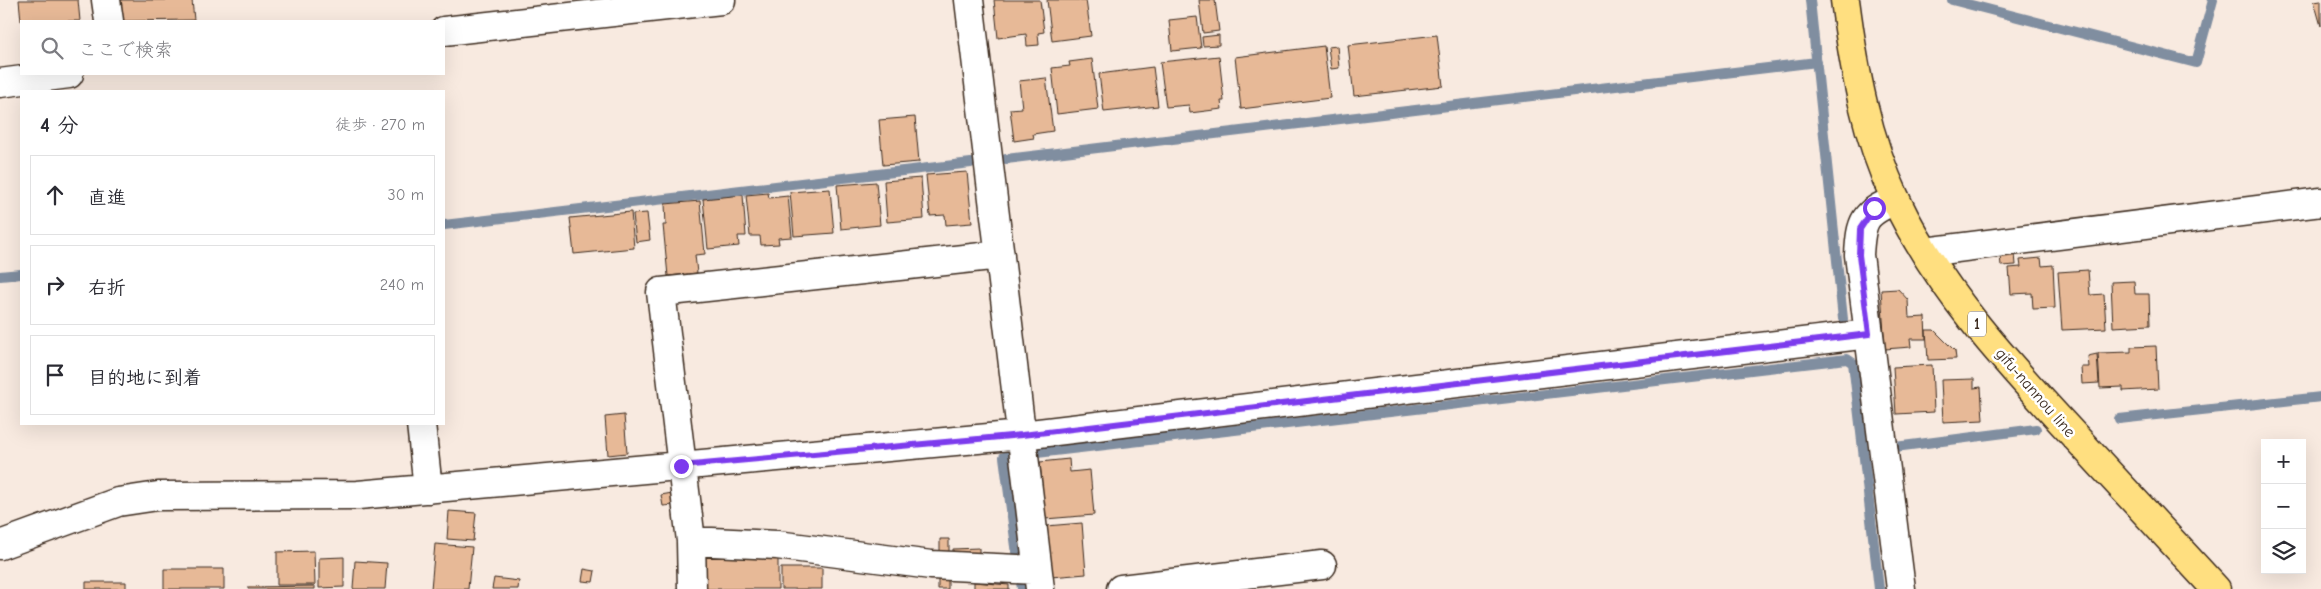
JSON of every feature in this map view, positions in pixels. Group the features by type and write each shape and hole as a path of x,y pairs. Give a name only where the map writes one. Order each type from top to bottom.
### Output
{"main road":[{"name":"gifu-nannou line","path":"1845,0 1854,69 1871,136 1896,200 1925,252 1958,302 2034,392 2216,589"}],"street":[{"path":"106,0 109,20"},
{"path":"445,31 722,0"},
{"path":"691,541 777,545 1039,580 969,0"},
{"path":"0,83 61,75"},
{"path":"1896,200 1874,208 1860,229 1859,255 1901,589"},
{"path":"1925,252 2321,202"},
{"path":"692,589 691,541 661,292 1000,254"},
{"path":"0,544 118,502 158,496 358,495 1022,435 1869,334"},
{"path":"421,425 428,488"},
{"path":"1121,589 1322,566"}],"building":[{"path":"19,0 78,0 80,20 21,20"},
{"path":"120,0 192,0 194,20 122,20"},
{"path":"994,0 1040,0 1044,32 1038,33 1039,45 1027,46 1026,34 998,38"},
{"path":"1047,0 1086,0 1091,36 1052,41"},
{"path":"1199,0 1215,0 1219,31 1203,33"},
{"path":"2321,0 2321,26 2314,1"},
{"path":"1197,17 1201,48 1172,51 1169,20"},
{"path":"1219,35 1219,45 1203,46 1202,37"},
{"path":"1437,35 1443,86 1354,96 1348,45"},
{"path":"1324,46 1330,98 1241,109 1235,57"},
{"path":"1337,46 1339,68 1331,69 1328,47"},
{"path":"1219,56 1224,101 1221,101 1222,109 1190,113 1189,105 1166,107 1160,62"},
{"path":"1092,59 1098,109 1057,114 1052,68 1070,66 1069,62"},
{"path":"1153,67 1158,106 1104,112 1099,74"},
{"path":"1046,78 1053,131 1033,134 1034,138 1014,141 1010,109 1022,108 1019,81"},
{"path":"915,117 919,162 883,165 879,120"},
{"path":"967,172 972,223 946,225 945,215 930,216 926,175"},
{"path":"921,178 924,219 887,222 884,181"},
{"path":"876,182 880,225 841,229 837,185"},
{"path":"830,189 834,233 794,236 790,192"},
{"path":"768,193 769,198 788,196 792,237 778,238 779,244 761,245 760,236 750,236 746,195"},
{"path":"743,195 746,236 738,236 739,246 708,249 703,199"},
{"path":"700,201 705,254 695,255 697,273 668,276 663,225 666,225 665,204"},
{"path":"631,212 634,248 574,254 570,218"},
{"path":"647,213 650,240 636,242 633,214"},
{"path":"2015,254 2016,265 2001,266 2000,255"},
{"path":"2041,258 2042,266 2053,265 2055,308 2033,309 2032,293 2011,294 2009,268 2021,267 2020,260"},
{"path":"2088,270 2090,295 2104,294 2106,328 2062,330 2058,272"},
{"path":"2134,281 2135,294 2149,294 2150,325 2113,327 2111,282"},
{"path":"1898,289 1908,300 1909,318 1925,317 1926,339 1910,339 1911,347 1885,349 1881,290"},
{"path":"1926,330 1934,330 1955,351 1956,359 1928,360"},
{"path":"2156,346 2158,389 2123,391 2123,387 2100,388 2098,353 2131,352 2131,347"},
{"path":"2097,354 2099,383 2082,384 2081,367 2089,367 2088,356"},
{"path":"1932,365 1934,412 1896,414 1893,367"},
{"path":"1974,379 1974,388 1981,387 1983,420 1943,422 1941,380"},
{"path":"624,415 627,453 608,455 605,417"},
{"path":"1069,459 1070,472 1090,470 1094,515 1045,519 1040,462"},
{"path":"672,493 674,505 663,506 661,495"},
{"path":"449,511 476,513 473,541 447,539"},
{"path":"1082,523 1086,574 1051,577 1046,526"},
{"path":"940,539 949,539 949,560 940,560"},
{"path":"435,544 472,547 468,589 431,589"},
{"path":"979,548 979,561 953,561 953,549"},
{"path":"314,551 315,585 277,585 277,552"},
{"path":"778,554 778,589 699,589 699,555"},
{"path":"344,557 344,587 319,588 319,558"},
{"path":"355,561 387,563 385,589 353,589"},
{"path":"781,568 822,568 822,589 781,589"},
{"path":"164,569 224,569 224,589 164,589"},
{"path":"584,569 595,571 593,582 582,581"},
{"path":"938,573 948,574 948,589 938,589"},
{"path":"494,578 519,581 518,589 492,589"},
{"path":"86,582 126,582 126,589 86,589"},
{"path":"974,582 1009,585 1009,589 974,589"},
{"path":"315,586 315,589 248,589 248,587"}],"waterway":[{"path":"1810,0 1843,319"},
{"path":"1952,0 2196,63 2213,0"},
{"path":"1006,159 1817,62"},
{"path":"445,225 971,163"},
{"path":"0,276 20,274"},
{"path":"1037,453 1847,359 1853,363 1879,589"},
{"path":"2119,419 2321,397"},
{"path":"1895,447 2036,429"},
{"path":"1008,456 1004,457 1017,554"},
{"path":"1021,582 1022,589"}],"route":[{"path":"681,466 1022,435 1869,334 1859,255 1860,229 1874,208"}]}
